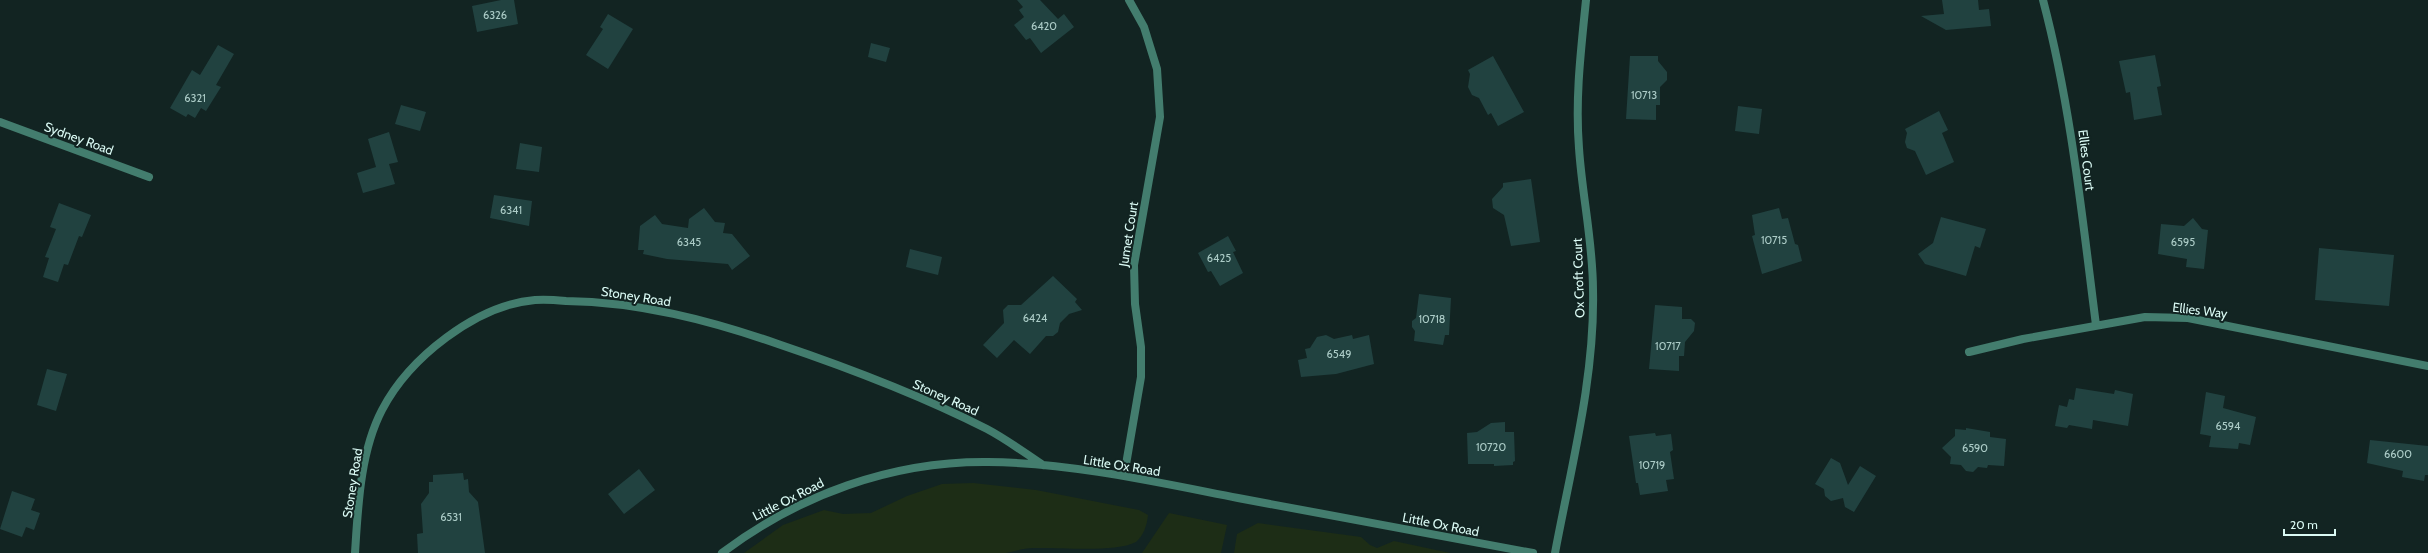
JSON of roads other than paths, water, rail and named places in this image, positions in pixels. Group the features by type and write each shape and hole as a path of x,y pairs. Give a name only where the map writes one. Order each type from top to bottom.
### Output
{"street":[{"name":"Jumet Court","path":"1124,476 1141,377 1141,347 1135,304 1134,265 1160,117 1157,69 1144,27 1129,0"},
{"name":"Ox Croft Court","path":"1555,553 1586,384 1591,347 1593,290 1592,259 1579,150 1577,111 1578,76 1586,0"},
{"name":"Ellies Court","path":"2043,0 2056,49 2070,126 2096,325"},
{"name":"Sydney Road","path":"0,122 149,177"},
{"name":"Stoney Road","path":"355,553 365,463 382,410 398,385 416,363 462,327 499,308 535,300 599,301 681,315 728,327 819,358 940,407 989,430 1043,465"},
{"name":"Ellies Way","path":"1969,352 2096,325 2145,317 2188,318 2428,366"},
{"name":"Little Ox Road","path":"722,553 750,532 784,512 818,495 858,480 893,472 945,465 987,462 1043,465 1124,476 1533,553"}]}
